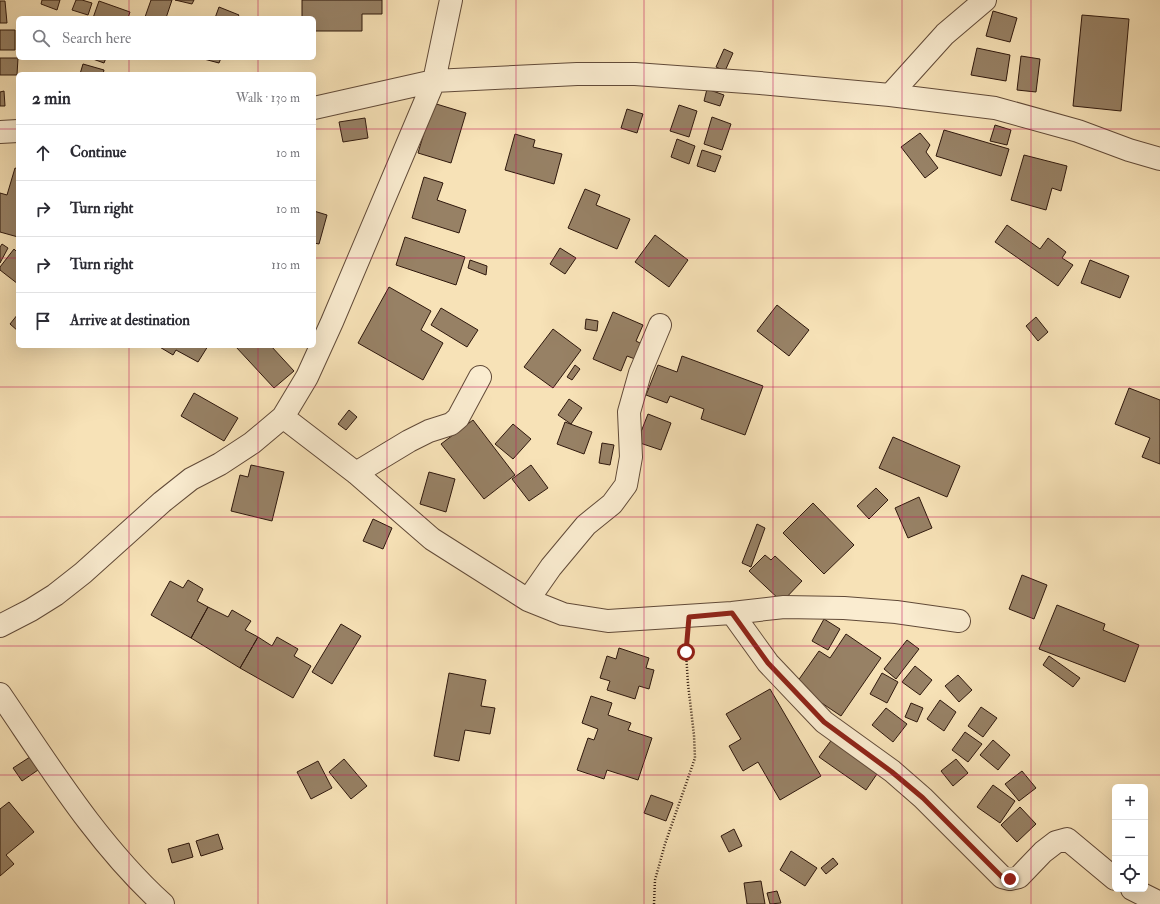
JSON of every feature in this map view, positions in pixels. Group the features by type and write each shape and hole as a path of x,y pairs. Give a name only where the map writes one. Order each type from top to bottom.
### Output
{"street":[{"path":"0,626 31,610 55,595 83,573 162,502 191,479 220,464 252,444 283,417 307,377 332,322 434,81 451,0"},
{"path":"890,95 945,34 985,0"},
{"path":"316,108 434,81 577,74 635,74 760,83 890,95 995,108 1078,131 1129,150 1160,159"},
{"path":"0,132 16,131"},
{"path":"528,600 551,567 586,525 612,504 626,485 631,457 629,412 640,372 660,325"},
{"path":"356,473 409,441 429,431 451,424 458,418 480,378"},
{"path":"283,417 356,473 432,539 528,600 563,614 608,621 689,617 784,607 844,608 896,612 959,621"},
{"path":"732,613 768,663 824,722 892,772 923,798 1002,877 1010,879 1019,877 1043,852 1056,842 1067,840 1112,877"},
{"path":"0,694 56,777 111,850 163,904"},
{"path":"1138,892 1160,903"}],"path":[{"path":"654,904 655,880 665,844 694,758 694,735 686,652 689,617"}],"building":[{"path":"42,0 60,0 57,10 41,4"},
{"path":"76,0 92,3 88,15 72,10"},
{"path":"151,0 172,0 167,16 145,16"},
{"path":"175,0 194,0 192,4"},
{"path":"302,0 382,0 382,14 362,14 362,31 316,31 316,16 302,16"},
{"path":"0,1 5,1 7,23 0,23"},
{"path":"99,1 130,12 129,16 94,16"},
{"path":"219,7 239,15 238,16 216,16"},
{"path":"993,11 1017,18 1010,42 986,36"},
{"path":"1082,15 1129,19 1121,111 1073,106"},
{"path":"0,30 15,30 15,50 0,50"},
{"path":"977,48 1010,55 1006,81 971,75"},
{"path":"724,49 733,53 725,71 716,67"},
{"path":"1021,56 1040,59 1036,92 1017,90"},
{"path":"0,58 16,58 16,60 18,60 16,75 0,75"},
{"path":"96,60 105,60 104,63"},
{"path":"208,60 220,60 219,63"},
{"path":"83,64 104,70 104,72 81,72"},
{"path":"707,89 724,95 720,106 704,101"},
{"path":"4,91 5,106 0,106 0,92"},
{"path":"433,103 466,113 451,163 418,153"},
{"path":"679,105 697,111 689,137 670,131"},
{"path":"627,109 643,114 637,133 621,128"},
{"path":"712,117 731,124 722,150 704,144"},
{"path":"365,118 368,138 343,142 339,122"},
{"path":"995,125 1011,130 1007,145 990,141"},
{"path":"944,130 1009,149 1001,176 936,156"},
{"path":"920,133 930,145 926,152 938,168 925,178 901,147"},
{"path":"515,134 535,140 533,147 562,154 554,184 505,170"},
{"path":"677,139 695,146 689,164 671,157"},
{"path":"702,150 721,156 715,172 697,166"},
{"path":"1024,155 1067,166 1061,191 1052,188 1046,210 1011,200"},
{"path":"15,168 16,236 0,232 0,193 7,195"},
{"path":"424,177 443,183 437,200 466,210 459,233 412,218"},
{"path":"585,189 600,195 596,205 630,219 617,249 568,228"},
{"path":"316,212 327,215 319,244 316,243"},
{"path":"1007,225 1040,249 1048,238 1066,252 1062,258 1073,265 1058,286 995,242"},
{"path":"655,235 688,260 669,287 635,262"},
{"path":"405,237 465,257 456,285 396,265"},
{"path":"2,244 8,248 0,263 0,247"},
{"path":"560,248 576,258 565,274 550,264"},
{"path":"14,249 16,251 16,282 0,270 0,267"},
{"path":"470,260 487,266 486,275 468,268"},
{"path":"1090,260 1129,276 1120,298 1081,283"},
{"path":"389,287 431,311 421,330 443,343 423,380 358,343"},
{"path":"777,305 809,330 789,356 757,331"},
{"path":"441,308 478,330 467,347 431,325"},
{"path":"613,312 643,325 636,341 642,344 635,359 627,356 621,371 593,359"},
{"path":"16,316 16,329 10,324"},
{"path":"1036,317 1048,332 1038,341 1026,326"},
{"path":"586,319 598,321 597,331 585,329"},
{"path":"553,329 581,350 553,388 524,367"},
{"path":"161,348 207,348 198,362 176,350 173,355"},
{"path":"237,348 273,348 294,371 274,388"},
{"path":"682,356 763,386 745,435 701,419 704,409 670,396 667,403 646,395 658,365 677,372"},
{"path":"575,365 580,369 572,380 567,377"},
{"path":"1129,388 1160,400 1160,464 1142,457 1150,438 1115,424"},
{"path":"194,393 238,418 224,441 181,416"},
{"path":"569,399 582,408 571,424 558,415"},
{"path":"349,410 357,417 346,430 338,424"},
{"path":"648,414 671,423 661,450 637,442"},
{"path":"473,420 515,475 484,499 441,444"},
{"path":"565,422 592,432 584,454 557,444"},
{"path":"513,424 531,439 513,459 495,444"},
{"path":"893,437 960,466 947,497 879,468"},
{"path":"602,443 614,445 610,465 599,463"},
{"path":"251,465 284,472 272,521 231,511 240,475 248,477"},
{"path":"531,465 548,488 529,501 512,479"},
{"path":"429,472 455,479 446,512 420,504"},
{"path":"876,488 888,500 869,519 857,506"},
{"path":"919,497 932,528 908,538 895,508"},
{"path":"813,503 854,545 824,574 783,533"},
{"path":"373,519 392,528 383,549 363,541"},
{"path":"757,524 765,528 751,567 742,563"},
{"path":"765,555 771,560 775,556 802,581 782,602 749,571"},
{"path":"1022,575 1047,585 1034,619 1009,609"},
{"path":"188,580 203,589 197,601 208,607 191,638 151,615 170,581 183,588"},
{"path":"1057,605 1105,624 1103,630 1139,645 1125,682 1039,649"},
{"path":"208,607 228,617 232,610 251,621 245,630 258,637 240,668 191,638"},
{"path":"824,619 840,629 828,650 812,641"},
{"path":"341,624 361,636 332,684 312,672"},
{"path":"846,634 881,658 841,716 795,685 819,651 830,658"},
{"path":"258,637 272,646 277,637 298,649 294,656 311,666 293,698 240,668"},
{"path":"907,640 919,649 896,679 884,669"},
{"path":"619,648 649,658 646,668 654,670 649,689 639,686 635,699 607,690 610,681 600,678 607,656 616,659"},
{"path":"1049,656 1080,678 1073,687 1043,665"},
{"path":"915,666 932,680 920,695 902,682"},
{"path":"449,673 486,680 481,706 495,708 490,734 465,730 459,761 434,756"},
{"path":"882,673 898,682 887,703 870,694"},
{"path":"958,675 972,690 959,702 945,686"},
{"path":"770,689 821,776 780,800 758,762 743,771 729,746 741,739 726,714"},
{"path":"591,696 612,703 608,715 631,723 628,730 652,738 638,780 607,770 604,779 577,770 588,738 594,740 598,729 582,723"},
{"path":"940,700 956,712 944,731 927,719"},
{"path":"911,703 923,708 917,722 905,717"},
{"path":"981,707 997,718 983,737 968,726"},
{"path":"886,708 907,724 893,742 872,725"},
{"path":"965,732 982,744 968,762 952,750"},
{"path":"833,738 879,771 866,790 819,757"},
{"path":"993,740 1010,755 998,770 980,755"},
{"path":"30,757 38,770 22,781 13,768"},
{"path":"344,759 367,786 351,799 329,772"},
{"path":"956,759 968,773 953,786 941,771"},
{"path":"318,761 332,788 311,799 297,772"},
{"path":"1022,771 1036,788 1019,801 1005,784"},
{"path":"993,785 1015,801 1000,823 977,807"},
{"path":"651,795 673,803 666,821 644,813"},
{"path":"9,802 34,832 6,855 14,864 0,876 0,809"},
{"path":"1020,807 1036,824 1017,842 1001,825"},
{"path":"734,829 742,846 729,852 721,836"},
{"path":"218,834 223,849 201,856 196,841"},
{"path":"189,843 193,857 172,863 168,849"},
{"path":"791,851 817,868 805,886 780,870"},
{"path":"833,858 838,864 826,874 821,868"},
{"path":"761,881 765,904 747,904 744,883"},
{"path":"777,891 781,903 770,904 767,893"}],"route":[{"path":"686,652 689,617 732,613 768,663 824,722 892,772 923,798 1002,877 1010,879"}]}
